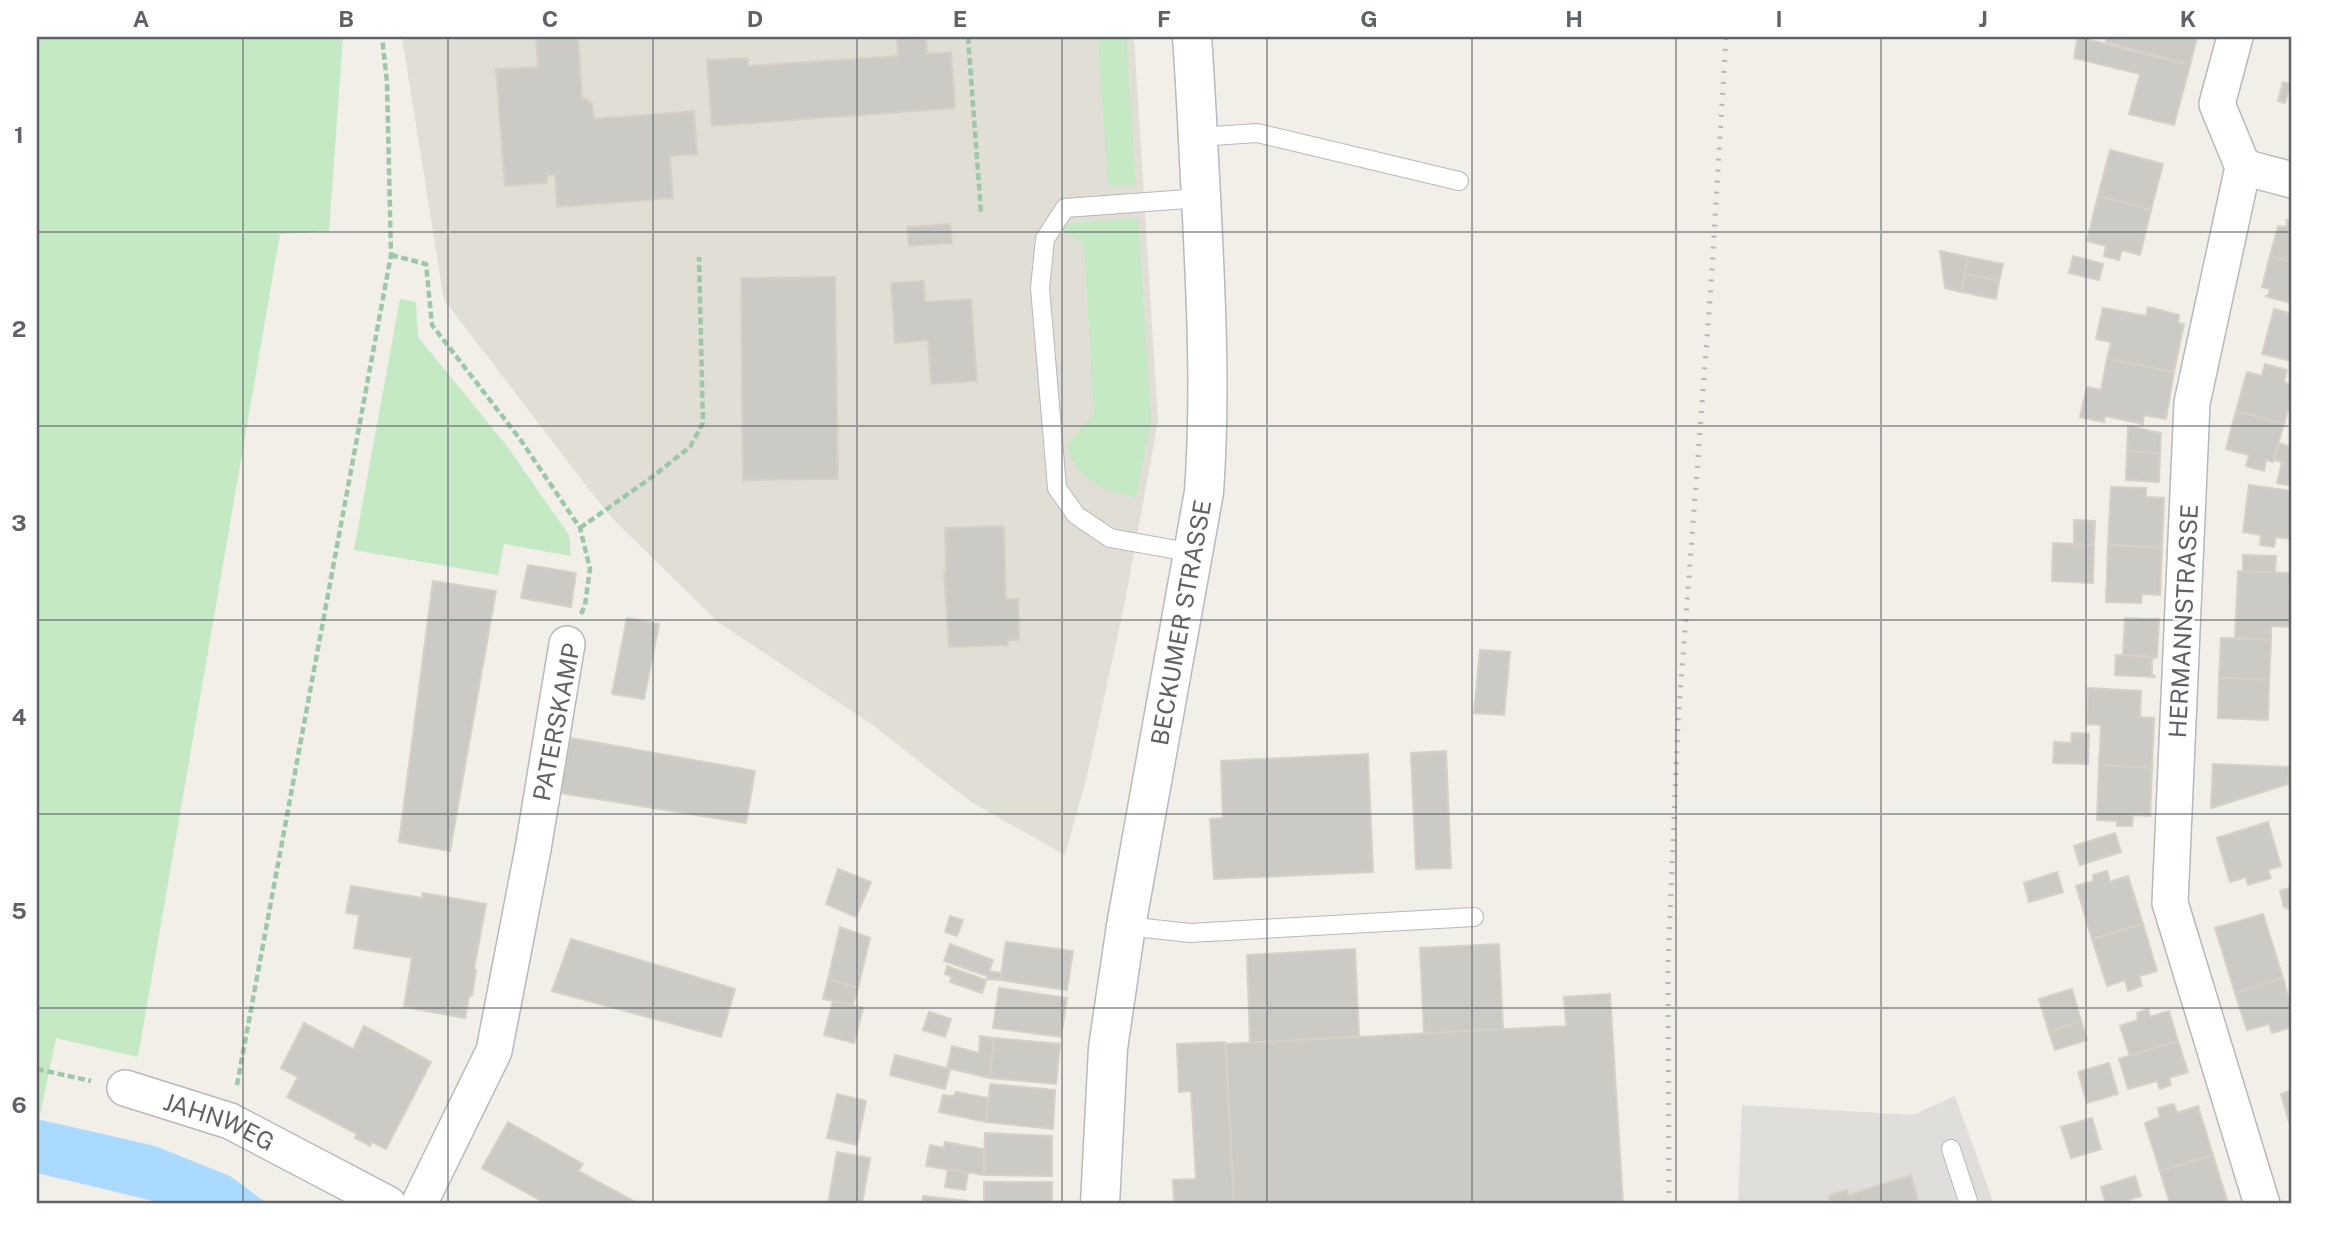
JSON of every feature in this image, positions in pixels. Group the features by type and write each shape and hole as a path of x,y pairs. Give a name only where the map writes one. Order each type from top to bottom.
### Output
{"main road":[{"name":"BECKUMER STRASSE","path":"1100,1204 1108,1048 1126,926 1204,492 1208,438 1207,354 1192,37"}],"street":[{"path":"2235,37 2217,104 2244,167 2292,180"},
{"name":"HERMANNSTRASSE","path":"2244,167 2192,403 2171,902 2262,1204"},
{"name":"PATERSKAMP","path":"419,1204 494,1051 533,849 567,644"},
{"name":"JAHNWEG","path":"125,1088 230,1121 388,1204"}],"lane":[{"path":"1198,137 1257,133 1459,181"},
{"path":"1194,553 1110,538 1076,515 1057,488 1040,288 1045,239 1065,208 1201,198"},
{"path":"1126,926 1190,933 1474,917"},
{"path":"1951,1149 1969,1204"}],"path":[{"path":"230,1121 391,255 387,82 382,37"},
{"path":"968,37 981,213"},
{"name":"PATERSKAMP","path":"391,255 426,264 432,326 520,439 580,528 590,569 585,605 567,644"},
{"path":"580,528 690,447 703,423 699,257"},
{"path":"37,1069 125,1088"}],"shaded area":[{"path":"402,37 1134,37 1158,421 1124,607 1086,780 1065,855 971,802 874,726 718,622 613,519 595,497 444,300"},
{"path":"1955,1096 1994,1204 1738,1204 1742,1105 1913,1115"}],"green space":[{"path":"37,37 343,37 329,231 280,234 138,1057 56,1038 39,1120 37,1119"},
{"path":"1098,37 1126,37 1136,185 1108,185"},
{"path":"1138,218 1151,421 1136,497 1092,482 1076,466 1067,445 1094,415 1084,245 1057,225"},
{"path":"400,299 416,302 418,337 507,446 569,535 571,556 504,544 498,575 354,550"}],"water":[{"path":"37,1119 155,1146 230,1176 268,1204 166,1204 37,1173"}],"building":[{"path":"536,37 578,37 582,98 592,104 594,119 694,111 697,154 670,156 673,198 557,207 555,175 547,175 547,183 505,186 496,69 538,67"},
{"path":"897,37 926,37 927,54 951,52 955,108 712,126 707,60 748,58 748,66 898,56"},
{"path":"2078,37 2190,65 2174,125 2129,114 2140,74 2074,58"},
{"path":"2107,37 2197,37 2190,65 2106,42"},
{"path":"2283,82 2290,84 2285,103 2278,101"},
{"path":"2110,150 2163,164 2151,210 2098,196"},
{"path":"2098,196 2151,210 2140,255 2122,250 2119,260 2104,256 2106,246 2087,241"},
{"path":"2285,220 2292,221 2292,262 2270,256 2278,226 2286,227 2288,221"},
{"path":"950,224 952,243 909,246 907,227"},
{"path":"1940,251 1968,257 1961,292 1945,288"},
{"path":"2073,256 2103,264 2099,280 2069,273"},
{"path":"2270,256 2292,262 2291,303 2265,296 2268,296 2270,289 2262,287"},
{"path":"1968,257 2003,264 1999,281 1965,274"},
{"path":"1965,274 1999,281 1996,299 1961,292"},
{"path":"835,277 838,479 743,480 741,278"},
{"path":"924,281 925,302 971,299 977,381 931,384 928,340 895,343 891,283"},
{"path":"2148,307 2179,315 2178,323 2184,324 2174,372 2107,359 2111,342 2096,339 2103,308 2146,316"},
{"path":"2274,309 2292,314 2291,361 2262,354"},
{"path":"2107,359 2174,372 2166,419 2144,415 2143,424 2105,416 2104,422 2080,417 2087,387 2101,390"},
{"path":"2265,364 2287,370 2284,382 2292,385 2284,424 2236,411 2247,372 2262,376"},
{"path":"2236,411 2284,424 2273,462 2266,460 2264,471 2246,466 2249,455 2226,449"},
{"path":"2128,426 2161,433 2160,453 2127,451"},
{"path":"2279,443 2292,447 2292,465 2274,460"},
{"path":"2127,451 2160,453 2159,482 2126,480"},
{"path":"2282,462 2292,465 2292,486 2277,483"},
{"path":"2249,485 2292,491 2292,539 2276,537 2274,547 2260,545 2261,535 2243,532"},
{"path":"2111,487 2146,488 2146,497 2164,498 2162,548 2108,545"},
{"path":"2074,520 2095,521 2094,545 2074,544"},
{"path":"1004,526 1006,600 1018,599 1019,640 1008,640 1008,645 949,647 944,572 945,528"},
{"path":"2053,543 2094,545 2093,583 2052,581"},
{"path":"2108,545 2162,548 2160,595 2142,594 2141,603 2106,602"},
{"path":"2243,555 2276,556 2275,573 2243,571"},
{"path":"528,565 576,573 571,607 521,598"},
{"path":"2238,571 2290,573 2292,627 2271,626 2271,640 2235,638"},
{"path":"433,581 496,591 450,851 399,842"},
{"path":"627,618 659,624 644,699 612,694"},
{"path":"2125,618 2159,619 2157,657 2123,656"},
{"path":"2221,638 2271,640 2269,680 2219,678"},
{"path":"1480,650 1510,652 1504,715 1474,713"},
{"path":"2116,655 2157,657 2152,659 2152,675 2156,677 2115,675"},
{"path":"2219,678 2269,680 2268,720 2218,718"},
{"path":"2088,688 2141,691 2140,717 2154,718 2152,768 2099,765 2101,725 2087,724"},
{"path":"2072,733 2089,734 2088,764 2053,763 2054,742 2071,743"},
{"path":"571,738 755,771 746,823 560,793"},
{"path":"1446,751 1451,868 1416,869 1411,753"},
{"path":"1368,754 1373,872 1214,879 1210,819 1223,818 1221,761"},
{"path":"2213,764 2289,767 2288,784 2211,808"},
{"path":"2099,765 2152,768 2150,816 2133,815 2132,826 2117,826 2117,821 2097,820"},
{"path":"2268,822 2281,866 2268,870 2271,878 2248,885 2246,877 2230,882 2217,838"},
{"path":"2115,833 2121,852 2080,865 2074,846"},
{"path":"838,869 871,882 856,917 826,904"},
{"path":"2107,871 2110,882 2128,876 2143,924 2092,939 2076,886 2094,881 2093,875"},
{"path":"2057,872 2063,892 2029,902 2024,883"},
{"path":"351,886 422,898 423,893 486,904 472,996 469,996 465,1018 404,1007 412,958 354,948 359,915 346,913"},
{"path":"2292,887 2292,908 2289,909 2284,907 2280,891"},
{"path":"2263,914 2283,978 2235,993 2215,928"},
{"path":"950,916 963,920 957,936 945,932"},
{"path":"2143,924 2157,971 2139,976 2142,986 2128,991 2125,980 2107,986 2092,939"},
{"path":"840,927 870,938 858,988 828,979"},
{"path":"571,939 735,989 721,1037 552,991"},
{"path":"1006,942 1073,951 1067,990 1000,980"},
{"path":"950,944 993,960 989,971 1001,973 1000,980 987,979 987,976 944,961"},
{"path":"1499,944 1503,1029 1424,1033 1420,948"},
{"path":"1355,949 1359,1036 1250,1043 1247,955"},
{"path":"947,966 986,980 982,993 950,982 952,977 945,974"},
{"path":"2283,978 2289,1000 2292,999 2292,1027 2272,1033 2269,1024 2247,1030 2235,993"},
{"path":"828,979 858,988 853,1005 823,999"},
{"path":"999,988 1067,998 1061,1037 993,1028"},
{"path":"2072,989 2081,1021 2049,1032 2039,999"},
{"path":"1610,994 1623,1204 1234,1204 1226,1044 1566,1026 1564,997"},
{"path":"833,1001 863,1008 854,1043 824,1035"},
{"path":"2148,1009 2150,1017 2169,1011 2178,1041 2130,1056 2120,1026 2138,1020 2137,1013"},
{"path":"929,1012 951,1019 945,1037 923,1030"},
{"path":"2081,1021 2087,1040 2055,1050 2049,1032"},
{"path":"304,1023 353,1049 364,1026 431,1062 386,1149 372,1142 370,1146 355,1138 357,1134 287,1097 298,1077 281,1068"},
{"path":"980,1036 994,1038 990,1078 947,1068 952,1046 979,1053"},
{"path":"994,1038 1060,1044 1056,1084 990,1078"},
{"path":"2178,1041 2188,1072 2169,1078 2171,1085 2160,1089 2157,1081 2128,1089 2119,1059"},
{"path":"1225,1042 1234,1204 1174,1204 1173,1180 1196,1179 1191,1091 1179,1092 1177,1044"},
{"path":"895,1055 950,1069 945,1089 890,1075"},
{"path":"2109,1063 2118,1094 2087,1103 2078,1072"},
{"path":"990,1084 1055,1090 1053,1129 986,1122"},
{"path":"2292,1090 2292,1132 2281,1094"},
{"path":"956,1092 988,1098 986,1122 939,1112 943,1095 954,1096"},
{"path":"837,1094 866,1101 857,1145 827,1138"},
{"path":"2174,1104 2177,1113 2198,1106 2213,1155 2160,1171 2145,1123 2160,1117 2158,1108"},
{"path":"2092,1118 2101,1149 2071,1158 2061,1127"},
{"path":"508,1122 583,1164 578,1171 639,1204 547,1204 482,1168"},
{"path":"985,1133 1052,1136 1052,1176 984,1175"},
{"path":"945,1142 984,1149 984,1175 926,1166 930,1145 944,1148"},
{"path":"837,1152 870,1158 862,1204 828,1204"},
{"path":"2213,1155 2227,1200 2214,1204 2170,1204 2160,1171"},
{"path":"948,1169 968,1173 965,1190 945,1187"},
{"path":"1911,1175 1918,1200 1903,1204 1852,1204 1849,1195"},
{"path":"2135,1176 2141,1196 2106,1204 2101,1187"},
{"path":"984,1182 1052,1182 1052,1204 984,1204"},
{"path":"1847,1190 1852,1204 1831,1204 1828,1196"},
{"path":"923,1196 968,1201 968,1204 922,1204"}],"railway":[{"path":"1669,1204 1668,966 1678,722 1711,285 1726,37"}]}
